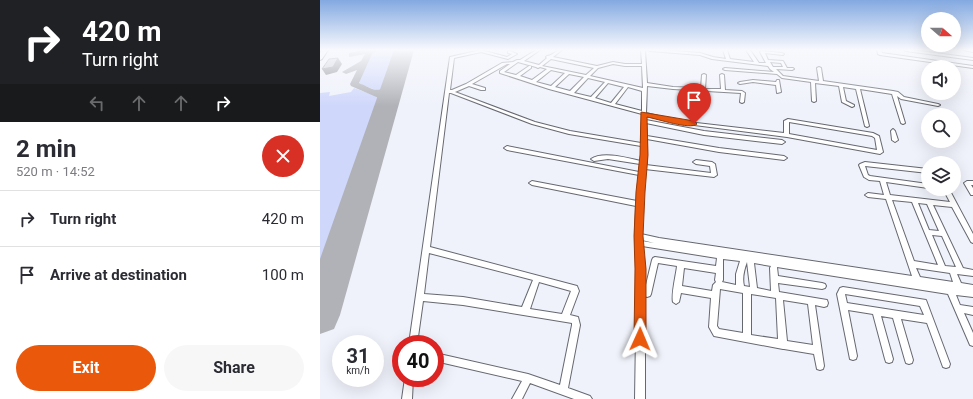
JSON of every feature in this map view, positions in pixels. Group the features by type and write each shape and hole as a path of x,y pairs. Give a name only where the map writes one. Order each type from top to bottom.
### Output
{"street":[{"path":"415,335 451,69"},
{"path":"448,92 468,84 495,69"},
{"path":"506,69 501,72 551,88 679,122 786,135 880,152 877,137 873,135 788,120 786,122 786,135"},
{"path":"516,77 532,69"},
{"path":"542,69 626,87 645,89 703,89 741,92"},
{"path":"571,93 596,69"},
{"path":"640,399 641,269 639,239 644,145 645,89 643,69"},
{"path":"725,69 777,73"},
{"path":"773,69 782,77 893,92 898,93 903,98 938,105"},
{"path":"820,69 821,83"},
{"path":"533,82 548,70"},
{"path":"551,88 567,74"},
{"path":"703,89 704,75"},
{"path":"722,75 722,90"},
{"path":"779,92 779,79 782,77"},
{"path":"742,102 743,93 741,92 740,81 778,84"},
{"path":"814,82 814,101"},
{"path":"592,99 606,83"},
{"path":"468,84 483,89"},
{"path":"842,85 844,102 847,105 852,106"},
{"path":"612,104 626,87"},
{"path":"858,88 867,126"},
{"path":"448,92 534,123 569,132 644,145"},
{"path":"893,92 903,123"},
{"path":"644,121 704,133 782,142"},
{"path":"893,131 895,140"},
{"path":"644,136 719,150 784,158"},
{"path":"507,148 642,174"},
{"path":"594,159 608,157 643,165 714,176 712,164 696,162"},
{"path":"921,170 862,164 867,177 921,185"},
{"path":"882,180 919,282"},
{"path":"532,183 640,204"},
{"path":"973,183 967,183 973,193"},
{"path":"868,195 955,205"},
{"path":"950,196 973,240"},
{"path":"914,201 943,269"},
{"path":"928,202 961,272"},
{"path":"927,232 943,234"},
{"path":"639,239 747,259 973,288"},
{"path":"639,239 688,245 919,282 973,294"},
{"path":"426,249 537,278 576,290 564,317"},
{"path":"719,280 720,259"},
{"path":"747,259 753,277 747,290 747,338"},
{"path":"747,259 739,277 739,284 747,290"},
{"path":"647,294 654,261 719,270"},
{"path":"676,300 681,264"},
{"path":"912,264 973,273"},
{"path":"774,268 783,344"},
{"path":"952,270 958,286 963,293"},
{"path":"525,311 537,278"},
{"path":"775,279 822,286"},
{"path":"818,350 717,333 714,330 716,287 718,285 824,303"},
{"path":"677,289 715,295"},
{"path":"853,356 841,294 843,290 922,302 925,306 946,364"},
{"path":"950,290 973,341"},
{"path":"420,297 463,301 573,319 577,324 563,390"},
{"path":"811,301 820,366"},
{"path":"844,306 930,320"},
{"path":"958,308 973,311"},
{"path":"876,312 889,359"},
{"path":"896,315 909,360"},
{"path":"444,359 528,378 587,399"},
{"path":"517,399 528,378"},
{"path":"407,399 408,387"}],"shaded area":[{"path":"365,69 394,69 387,88 379,91 362,85 359,82"},
{"path":"354,88 379,97 382,99 382,103 320,285 320,93 330,92 329,96 351,92"}],"taxiway":[{"path":"346,72 353,69"},
{"path":"361,69 354,84 385,97 387,101 386,107"},
{"path":"377,93 386,92 392,86"}],"runway":[{"path":"320,315 398,69"}],"route":[{"path":"640,339 641,269 638,236 640,192 644,155 644,114 677,122 694,124"}]}
